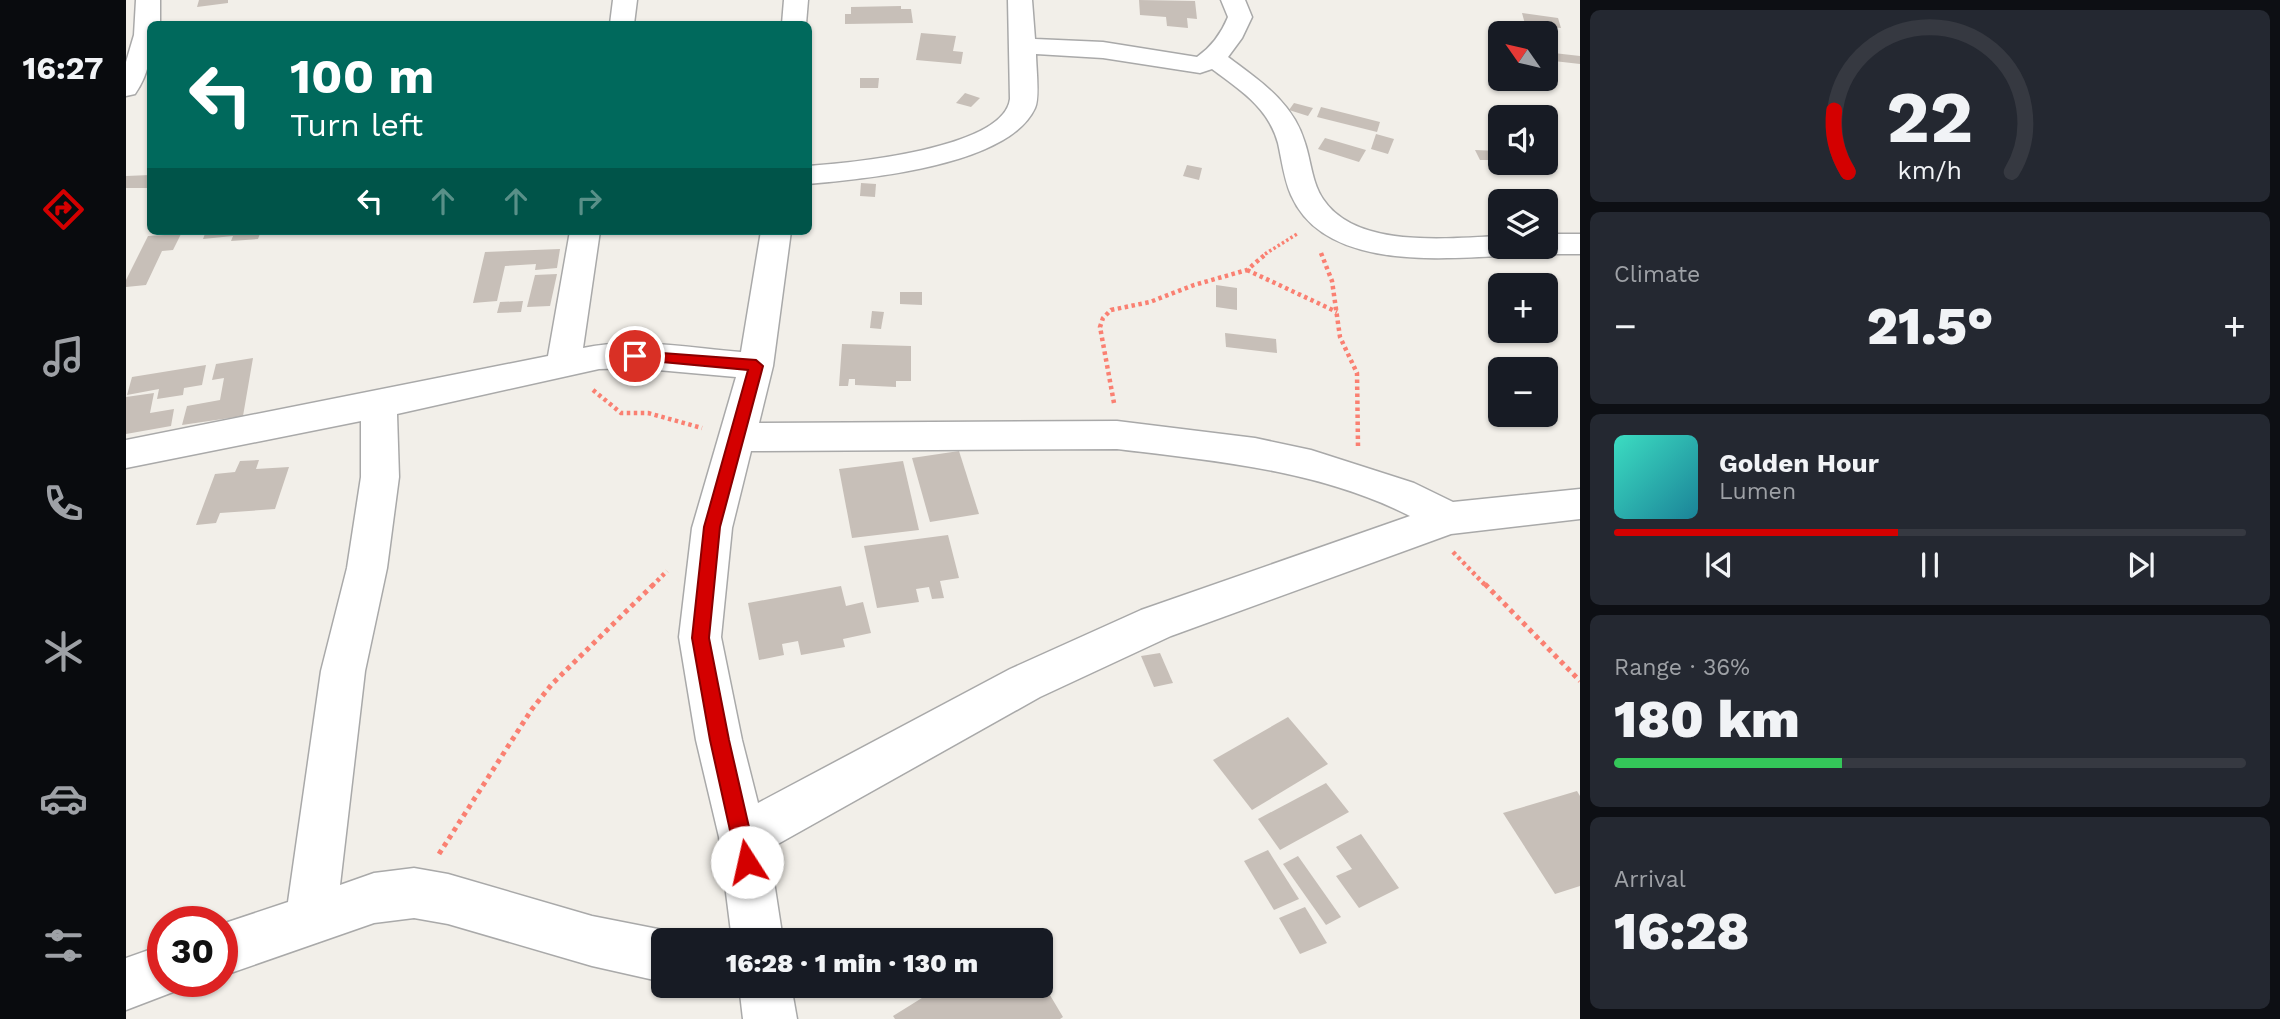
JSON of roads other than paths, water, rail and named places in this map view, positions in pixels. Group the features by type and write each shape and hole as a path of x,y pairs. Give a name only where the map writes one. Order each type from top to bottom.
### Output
{"street":[{"path":"147,21 148,0"},
{"path":"622,21 625,0"},
{"path":"794,21 796,0"},
{"path":"812,175 876,169 919,161 971,144 1005,126 1022,107 1025,46 1020,0"},
{"path":"1025,46 1103,50 1200,65 1212,57 1238,23 1240,17 1233,0"},
{"path":"126,88 140,62 147,37"},
{"path":"1212,57 1276,109 1294,148 1308,200 1324,222 1323,230 1409,248 1488,246"},
{"path":"558,366 584,235"},
{"path":"756,928 743,836 719,740 700,638 712,527 756,366 775,235"},
{"path":"1558,244 1580,244"},
{"path":"126,454 379,405 599,357 635,356 756,366"},
{"path":"311,919 343,671 367,568 380,477 379,405"},
{"path":"737,437 1117,435 1255,453 1359,479 1401,494 1439,523"},
{"path":"743,836 1025,683 1156,623 1439,523 1580,504"},
{"path":"238,944 374,898 414,893 448,899 592,941 651,953"},
{"path":"126,984 147,977"},
{"path":"767,998 770,1019"}]}
